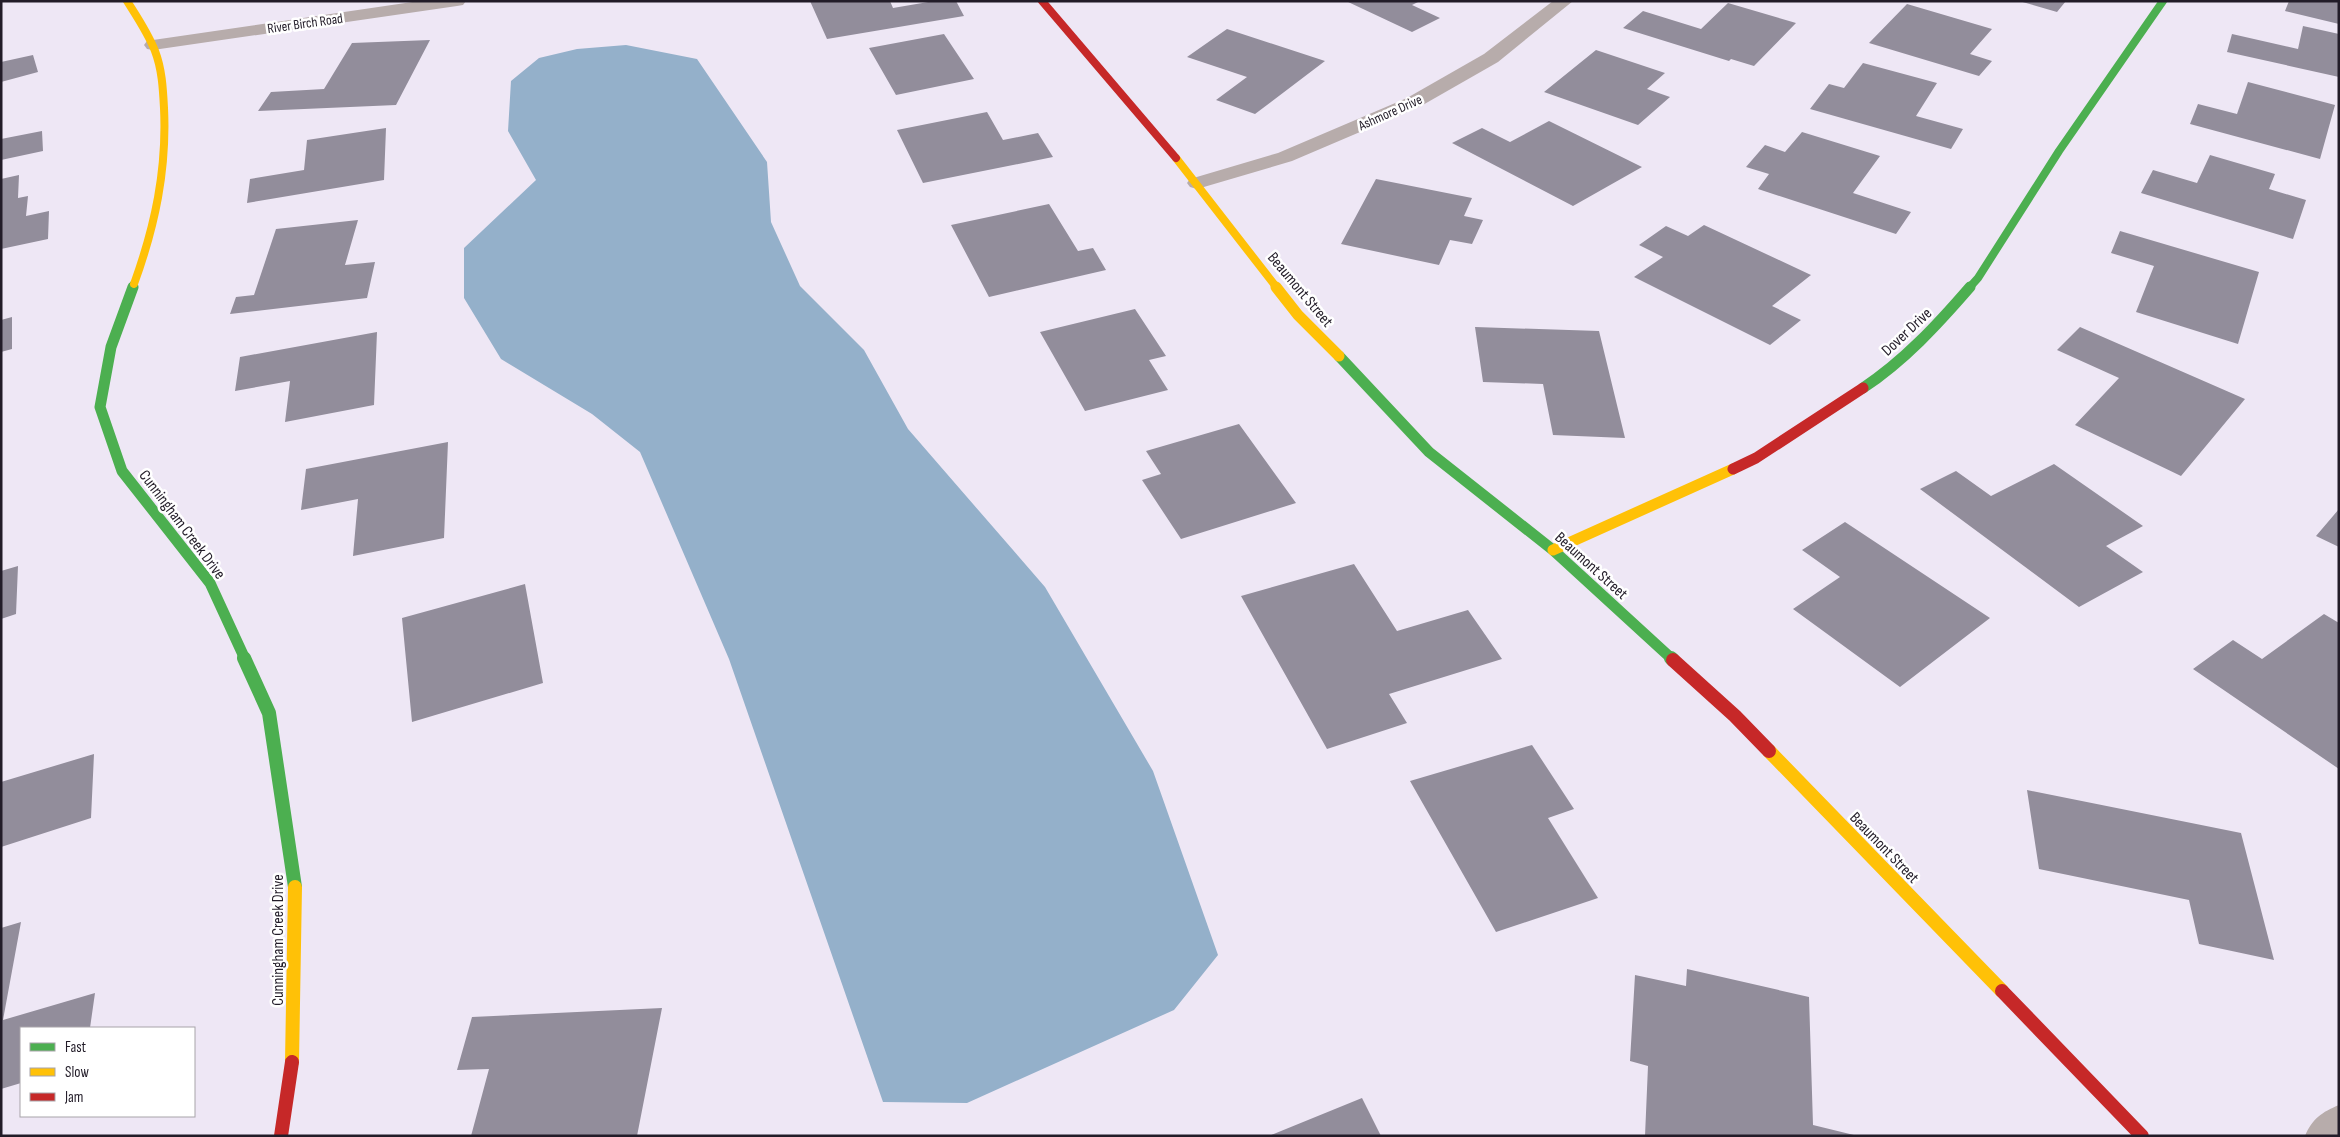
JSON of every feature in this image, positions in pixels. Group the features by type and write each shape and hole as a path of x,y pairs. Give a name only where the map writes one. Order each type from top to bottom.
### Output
{"street":[{"name":"Cunningham Creek Drive","path":"127,1 153,45 161,76 166,133 161,196 151,240 111,347 100,407 122,471 210,583 269,713 295,879 292,1062 281,1136"},
{"name":"River Birch Road","path":"153,45 457,1"},
{"name":"Beaumont Street","path":"1042,1 1197,183 1298,315 1370,387 1429,452 1553,550 1735,716 2142,1136"},
{"name":"Ashmore Drive","path":"1197,183 1285,157 1414,102 1491,58 1564,1"},
{"name":"Dover Drive","path":"1553,550 1756,458 1881,376 1939,323 1978,278 2059,151 2163,1"},
{"path":"2324,1136 2339,1123"}],"water":[{"path":"626,45 697,59 767,162 771,222 800,286 864,350 908,429 1045,587 1153,771 1218,955 1174,1010 967,1103 883,1102 729,659 640,452 592,414 501,359 464,298 464,248 536,180 508,131 511,81 539,58 577,49"}],"building":[{"path":"810,1 890,1 893,8 934,1 956,1 964,16 827,39"},
{"path":"1346,1 1420,1 1412,5 1440,18 1412,32"},
{"path":"2019,1 2066,1 2057,12"},
{"path":"2289,1 2339,1 2339,24 2285,11"},
{"path":"1728,3 1796,23 1754,66 1731,59 1729,61 1623,28 1643,11 1701,29"},
{"path":"1907,4 1992,29 1970,54 1992,61 1979,76 1869,43"},
{"path":"2303,26 2339,34 2339,77 2227,52 2232,34 2298,49"},
{"path":"1227,29 1325,61 1255,114 1216,100 1247,77 1187,57"},
{"path":"944,34 974,79 896,95 869,48"},
{"path":"430,40 396,105 258,111 271,92 324,89 352,43"},
{"path":"1596,50 1665,73 1647,89 1670,97 1638,125 1544,92"},
{"path":"33,55 38,72 1,82 1,62"},
{"path":"1863,63 1937,83 1916,116 1963,129 1951,149 1810,109 1829,84 1844,88"},
{"path":"2248,82 2335,105 2320,159 2190,124 2198,104 2237,114"},
{"path":"987,112 1003,140 1038,133 1053,157 923,183 897,130"},
{"path":"1549,121 1642,167 1573,206 1452,143 1482,128 1510,142"},
{"path":"386,128 384,180 247,203 250,179 304,170 307,140"},
{"path":"42,131 43,151 1,160 1,139"},
{"path":"1802,132 1880,156 1853,193 1911,212 1896,234 1758,189 1769,174 1746,167 1765,145 1785,152"},
{"path":"2210,155 2275,174 2269,189 2306,200 2293,239 2141,193 2153,170 2197,183"},
{"path":"19,175 18,198 28,196 26,216 49,211 48,239 1,249 1,179"},
{"path":"1376,179 1472,198 1464,216 1483,220 1472,244 1450,240 1439,265 1341,244"},
{"path":"1049,204 1078,251 1093,248 1106,270 989,297 951,225"},
{"path":"358,220 345,265 375,262 367,298 230,314 236,297 254,295 276,229"},
{"path":"1704,225 1811,275 1772,306 1801,320 1770,345 1634,277 1663,257 1639,245 1666,226 1688,236"},
{"path":"2120,231 2259,272 2238,344 2136,312 2154,266 2111,253"},
{"path":"1135,309 1166,356 1149,360 1168,390 1085,411 1040,332"},
{"path":"12,317 12,349 1,352 1,320"},
{"path":"1475,327 1599,331 1625,438 1553,435 1543,384 1483,382"},
{"path":"2080,327 2245,399 2181,476 2075,425 2119,378 2057,350"},
{"path":"377,332 374,405 285,422 290,381 235,391 240,357"},
{"path":"1239,424 1296,503 1181,539 1142,480 1161,474 1146,451"},
{"path":"448,442 444,538 353,556 358,499 301,510 306,469"},
{"path":"2054,464 2143,526 2106,546 2143,572 2079,607 1920,489 1956,471 1991,496"},
{"path":"2339,509 2339,547 2316,536"},
{"path":"1845,522 1990,618 1900,687 1793,609 1840,577 1802,550"},
{"path":"1354,564 1397,631 1468,610 1502,659 1389,694 1407,723 1327,749 1241,596"},
{"path":"18,566 16,614 1,619 1,571"},
{"path":"525,584 543,683 412,722 402,618"},
{"path":"2324,614 2339,623 2339,769 2193,669 2233,640 2262,659"},
{"path":"1532,745 1574,809 1548,818 1598,898 1496,932 1410,781"},
{"path":"94,754 91,818 1,847 1,782"},
{"path":"2027,790 2241,833 2274,960 2199,944 2189,900 2039,869"},
{"path":"21,922 3,1020 95,993 90,1027 20,1027 20,1083 1,1089 1,928"},
{"path":"1687,969 1809,997 1813,1125 1858,1136 1645,1136 1648,1066 1630,1061 1635,975 1686,986"},
{"path":"662,1008 637,1136 471,1136 489,1069 457,1070 472,1017"},
{"path":"1362,1098 1381,1136 1269,1136"}],"traffic: fast":[{"path":"1863,388 1881,376 1939,323 1978,278 2059,151 2163,1"},
{"path":"134,284 111,347 100,407 122,471 210,583 269,713 295,887"},
{"path":"1339,356 1429,452 1553,550 1673,660"}],"traffic: slow":[{"path":"127,1 155,50 162,84 165,123 163,170 156,215 134,284"},
{"path":"1176,158 1298,315 1339,356"},
{"path":"1553,550 1733,469"},
{"path":"1769,751 2002,991"},
{"path":"292,1062 295,887"}],"traffic: jam":[{"path":"1042,1 1176,158"},
{"path":"1733,469 1756,458 1863,388"},
{"path":"1673,660 1735,716 1769,751"},
{"path":"2002,991 2142,1136"},
{"path":"281,1136 292,1062"}]}
